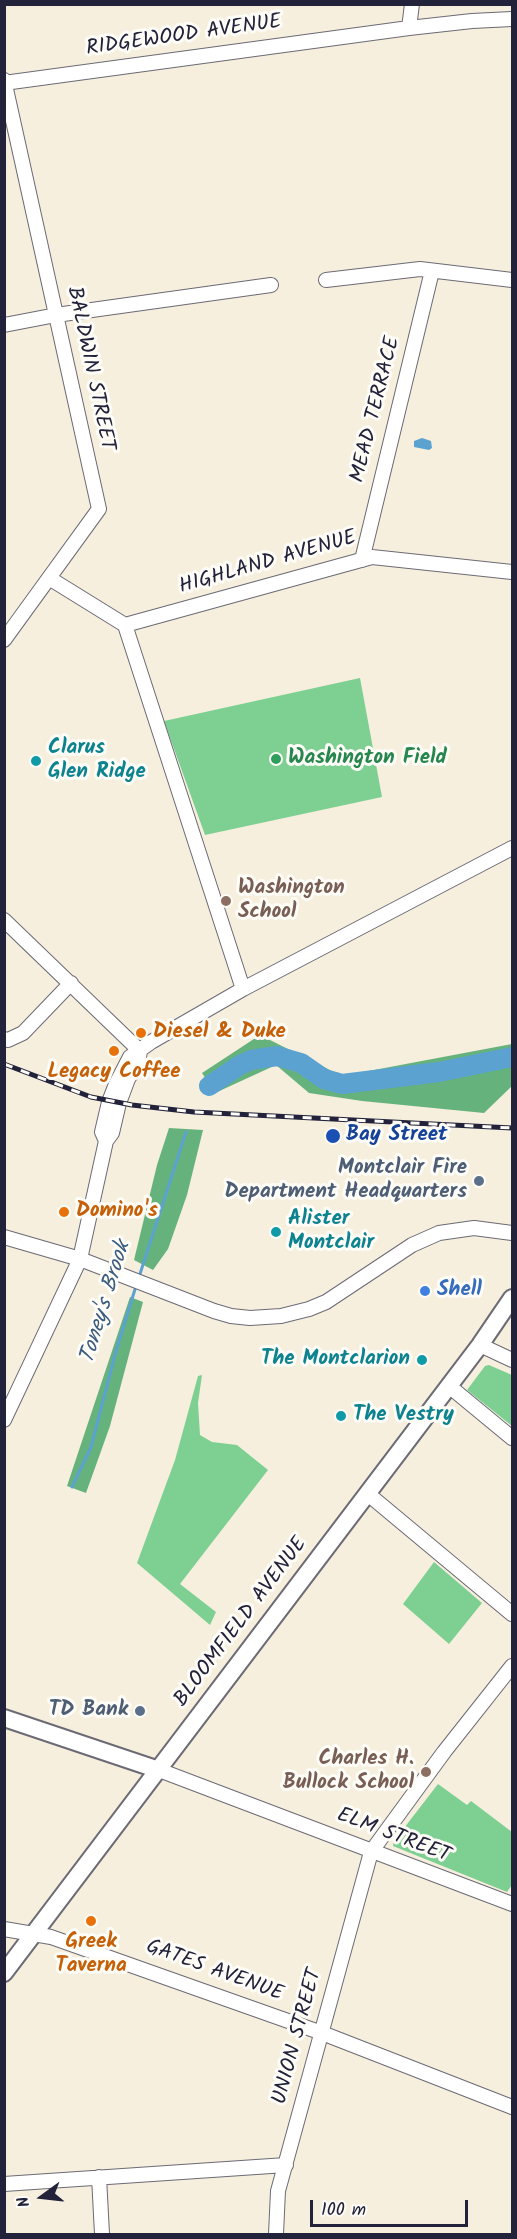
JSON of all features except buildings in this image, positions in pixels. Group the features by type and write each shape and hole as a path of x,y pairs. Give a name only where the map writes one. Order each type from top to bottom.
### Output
{"main road":[{"name":"BLOOMFIELD AVENUE","path":"4,1973 368,1494 513,1298"},
{"path":"4,1718 159,1770"}],"street":[{"path":"412,4 414,28"},
{"name":"RIDGEWOOD AVENUE","path":"5,82 414,28 513,19"},
{"name":"BALDWIN STREET","path":"4,640 99,508 5,82"},
{"path":"326,280 404,271 432,271 513,280"},
{"name":"MEAD TERRACE","path":"362,560 432,271"},
{"path":"4,325 56,315 271,285"},
{"name":"HIGHLAND AVENUE","path":"125,625 372,557 513,572"},
{"path":"49,578 125,625 243,989"},
{"path":"4,1420 80,1259 106,1141 112,1133 119,1103 128,1079 138,1063 140,1051 151,1042 243,989 513,848"},
{"path":"4,920 140,1051"},
{"path":"4,1040 23,1033 71,983"},
{"path":"4,1237 80,1259 231,1316 250,1318 281,1316 309,1310 326,1302 412,1245 431,1236 447,1231 474,1228 513,1233"},
{"path":"480,1345 513,1360"},
{"path":"449,1386 513,1438"},
{"path":"368,1494 513,1614"},
{"path":"371,1852 444,1752 513,1666"},
{"name":"ELM STREET","path":"159,1770 513,1904"},
{"name":"UNION STREET","path":"276,2235 278,2191 371,1852"},
{"name":"GATES AVENUE","path":"4,1929 51,1937 322,2033 513,2107"},
{"path":"4,2184 285,2165"},
{"path":"99,2177 102,2235"}],"green space":[{"name":"Washington Field","path":"360,678 382,797 205,835 164,721"},
{"path":"260,1035 342,1076 512,1044 512,1086 484,1113 362,1101 309,1093 276,1065 215,1093 202,1073"},
{"path":"169,1128 203,1130 187,1195 168,1249 153,1270 134,1260 157,1165"},
{"path":"130,1297 143,1302 110,1426 86,1493 67,1486"},
{"path":"489,1365 512,1375 512,1426 467,1390 485,1366"},
{"path":"202,1375 198,1403 200,1435 212,1442 237,1445 268,1470 180,1584 216,1612 210,1625 137,1563 175,1460 198,1376"},
{"path":"434,1562 482,1603 449,1644 403,1604"},
{"path":"438,1784 467,1805 471,1801 512,1832 512,1885 507,1892 393,1846 394,1841"}],"water":[{"path":"422,438 431,441 432,448 429,450 414,447 414,441"}],"waterway":[{"name":"Toney's Brook","path":"209,1086 251,1060 277,1056 301,1063 324,1079 342,1084 439,1072 512,1057"},
{"name":"Toney's Brook","path":"139,1277 186,1132"},
{"name":"Toney's Brook","path":"72,1487 91,1447 136,1286"}],"railway":[{"path":"4,1064 91,1097 132,1105 194,1112 512,1128"}],"place":[{"name":"Washington Field","path":"276,759"},
{"name":"Clarus Glen Ridge","path":"36,761"},
{"name":"Washington School","path":"226,901"},
{"name":"Diesel & Duke","path":"141,1033"},
{"name":"Legacy Coffee","path":"114,1051"},
{"name":"Bay Street","path":"333,1136"},
{"name":"Montclair Fire Department Headquarters","path":"479,1181"},
{"name":"Domino's","path":"64,1212"},
{"name":"Alister Montclair","path":"276,1232"},
{"name":"Shell","path":"425,1291"},
{"name":"The Montclarion","path":"422,1360"},
{"name":"The Vestry","path":"341,1416"},
{"name":"TD Bank","path":"140,1711"},
{"name":"Charles H. Bullock School","path":"426,1772"},
{"name":"Greek Taverna","path":"91,1921"}]}
